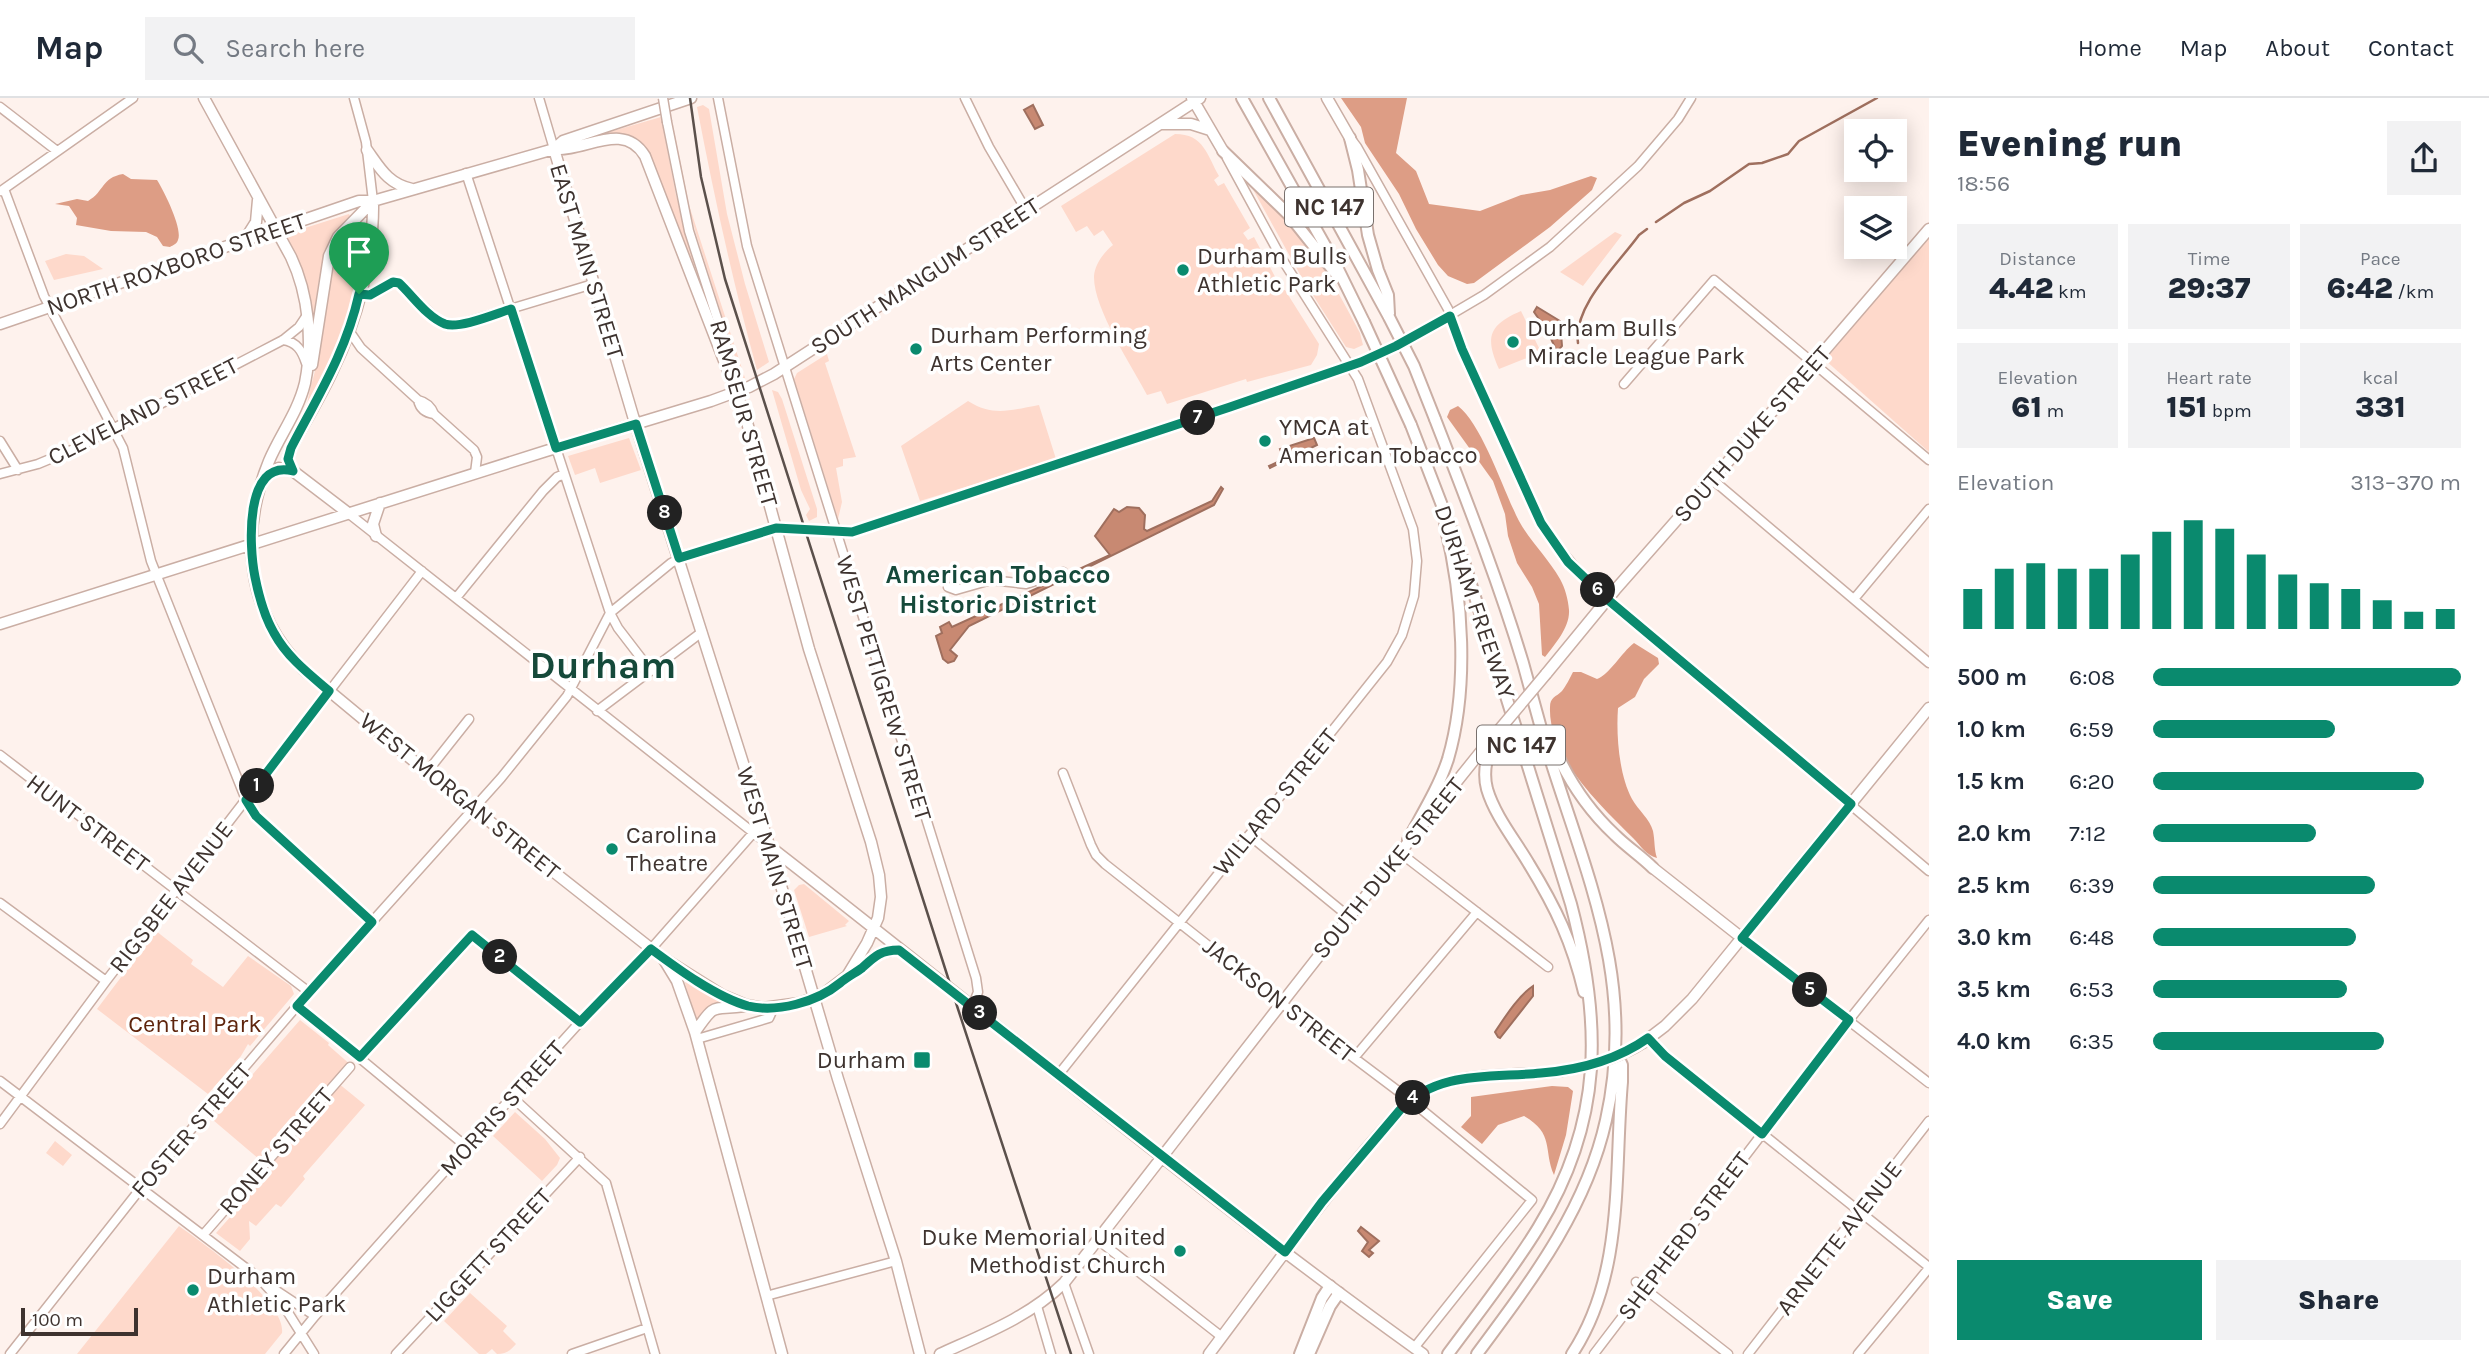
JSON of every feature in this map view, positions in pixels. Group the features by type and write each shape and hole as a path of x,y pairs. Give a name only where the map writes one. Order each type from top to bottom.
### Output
{"highway":[{"name":"DURHAM FREEWAY","path":"1242,98 1346,284 1411,425 1434,482 1476,599 1571,904 1582,948 1592,1013 1591,1073 1581,1130 1567,1169 1539,1226 1448,1354"},
{"name":"DURHAM FREEWAY","path":"1269,98 1389,317 1414,366 1435,419 1522,662 1604,933 1615,993 1616,1052 1606,1119 1589,1176 1579,1200 1540,1268 1477,1354"},
{"path":"1350,138 1356,157 1368,235 1388,295 1389,317"},
{"path":"1223,151 1289,215 1328,266 1346,284"},
{"path":"1408,840 1447,760 1460,691 1458,608 1447,536 1434,482"},
{"path":"1522,662 1557,755 1572,784 1603,823 1653,868"},
{"path":"1494,736 1486,763 1487,788 1503,822 1552,902 1569,939 1584,995 1592,1013"},
{"path":"1572,1354 1597,1302 1611,1252 1622,1082 1622,1065 1616,1052"},
{"path":"1300,1354 1322,1298 1335,1290"},
{"path":"1309,1354 1335,1290"}],"main road":[{"path":"204,98 297,269 305,295 307,315 305,381"},
{"path":"554,149 563,141 691,98"},
{"path":"1327,98 1350,138"},
{"path":"1195,99 1223,151"},
{"name":"SOUTH MANGUM STREET","path":"0,624 737,392 758,383 1195,99"},
{"path":"1159,124 1191,124 1210,130"},
{"path":"554,149 566,150 615,138 629,140 640,149 729,369"},
{"path":"367,149 387,177 412,189"},
{"name":"NORTH ROXBORO STREET","path":"0,324 359,201 373,201 554,149"},
{"name":"EAST MAIN STREET","path":"554,149 636,424"},
{"path":"244,241 256,222 258,197"},
{"path":"305,381 312,370 329,256 338,237 373,201"},
{"path":"348,513 293,471 288,459 291,448 331,374 350,332 370,236 373,201"},
{"path":"348,206 359,215 370,236"},
{"name":"SOUTH DUKE STREET","path":"940,1354 1037,1306 1064,1283 1408,840 1428,820 1607,599 1929,229"},
{"name":"RAMSEUR STREET","path":"729,369 757,455 809,649 877,864 881,897 873,928 848,976"},
{"name":"WEST MORGAN STREET","path":"305,381 292,417 261,481 253,512 251,544 259,598 275,635 290,656 329,691 663,958 677,981 696,1036 782,1354"},
{"name":"WEST MAIN STREET","path":"636,424 769,845 896,1261 920,1354"},
{"path":"261,481 268,473 277,469 293,471"},
{"path":"376,536 373,524 380,503"},
{"path":"1209,1354 1322,1202 1409,1100 1432,1086 1456,1079 1561,1071 1600,1062 1633,1049 1683,1010 1929,708"},
{"path":"769,845 1285,1252 1418,1351"},
{"path":"1653,868 1742,938"},
{"path":"696,1036 706,1015 715,1008 746,1005 774,1007 814,998 860,970 875,954 899,950"},
{"path":"663,958 713,990 746,1005"}],"street":[{"path":"133,98 2,190 38,283 125,454 147,547 246,800 256,816 372,922"},
{"path":"354,98 367,149 373,201"},
{"name":"EAST MAIN STREET","path":"539,98 554,149"},
{"name":"RAMSEUR STREET","path":"663,98 689,231 726,346 729,369"},
{"name":"WEST PETTIGREW STREET","path":"718,98 747,246 976,978 978,992 972,1007"},
{"path":"965,98 989,147 1027,210"},
{"path":"610,612 679,558 776,528 852,532 1230,407 1396,346 1450,316 1528,264 1576,224 1650,153 1691,98"},
{"path":"0,107 57,151"},
{"path":"1350,138 1384,193 1450,316 1462,349 1541,523 1568,562 1607,599 1929,871"},
{"name":"WILLARD STREET","path":"1059,1074 1387,662 1402,635 1411,610 1417,561 1413,529 1366,398 1350,365 1282,259 1223,151"},
{"path":"466,173 610,612 618,628 651,671"},
{"path":"1624,384 1714,280 1929,460"},
{"path":"359,294 370,295 397,282 433,316 451,325 593,284"},
{"name":"CLEVELAND STREET","path":"0,474 74,449 114,429 283,340 299,327 307,315"},
{"path":"350,332 361,348 418,400 428,414 434,414 474,450 477,461 475,473"},
{"path":"283,340 301,349 306,364"},
{"path":"0,441 18,470"},
{"path":"456,597 543,491 555,478 564,474"},
{"path":"1713,480 1929,663"},
{"path":"1854,599 1929,509"},
{"path":"348,513 769,845"},
{"name":"RIGSBEE AVENUE","path":"0,1124 106,981 422,571"},
{"path":"948,587 956,590 991,580 1026,584 1063,572"},
{"name":"FOSTER STREET","path":"10,1354 141,1188 309,992 475,809 571,689 610,612"},
{"path":"597,711 702,632"},
{"path":"427,772 469,719"},
{"name":"HUNT STREET","path":"0,755 309,992"},
{"name":"JACKSON STREET","path":"1063,773 1096,855 1532,1200 1418,1351"},
{"name":"MORRIS STREET","path":"284,1354 315,1316 580,1022 651,949 762,823"},
{"path":"1249,835 1348,916"},
{"path":"1399,852 1548,967"},
{"path":"0,902 106,981"},
{"path":"1354,1058 1477,912"},
{"name":"SHEPHERD STREET","path":"1594,1354 1849,1020 1929,920"},
{"path":"360,1057 472,935 580,1022"},
{"path":"1742,938 1929,1083"},
{"path":"297,1006 468,1148"},
{"path":"696,1036 769,1018 774,1007"},
{"path":"1646,1040 1929,1267 1858,1354"},
{"name":"RONEY STREET","path":"203,1235 350,1067"},
{"path":"0,1081 269,1286 315,1316"},
{"path":"513,1098 606,1183 654,1354"},
{"name":"ARNETTE AVENUE","path":"1748,1354 1929,1121"},
{"name":"LIGGETT STREET","path":"396,1354 580,1157"},
{"path":"1098,1240 1222,1337"},
{"path":"766,1296 896,1261"},
{"path":"1636,1282 1728,1354"},
{"path":"1064,1283 1088,1354"},
{"path":"269,1286 314,1354"},
{"path":"1037,1306 1051,1354"},
{"path":"572,1354 647,1328"}],"green space":[{"path":"703,105 709,109 727,214 769,362 757,370 710,173 697,107"},
{"path":"661,117 676,195 695,266 693,268 644,146 635,138 614,134 568,144"},
{"path":"672,120 689,205 745,378 742,379 685,194"},
{"name":"Durham Bulls Athletic Park","path":"1175,134 1192,138 1203,147 1219,176 1214,180 1218,186 1224,183 1250,228 1243,233 1248,240 1254,237 1282,290 1285,290 1319,344 1311,365 1247,382 1246,379 1167,404 1161,391 1147,395 1114,337 1100,304 1094,276 1100,259 1113,245 1103,230 1094,236 1087,226 1076,232 1061,206"},
{"path":"1250,184 1284,215 1313,252 1349,312 1363,345 1354,349 1346,347 1302,278"},
{"path":"349,214 332,241 321,269 313,330 305,278 286,234"},
{"path":"359,222 363,231 363,242 345,331 310,405 307,406 319,353 331,265 347,235"},
{"path":"1615,232 1622,235 1583,286 1560,272"},
{"path":"1929,237 1929,452 1825,360"},
{"path":"66,254 84,256 103,269 54,280 45,261"},
{"name":"Durham Bulls Miracle League Park","path":"1521,311 1539,348 1537,354 1499,369 1492,349 1492,334 1502,322"},
{"path":"827,354 829,361 825,363 856,457 843,459 843,466 836,468 842,502 838,519 794,379 797,373"},
{"path":"772,390 778,392 782,399 817,509 817,517 809,521 806,515 810,509 801,490"},
{"path":"968,401 994,411 1039,405 1056,459 920,501 901,446"},
{"path":"629,438 641,470 600,483 595,468 575,475 568,456"},
{"path":"804,884 849,921 845,925 847,926 809,937 794,890"},
{"name":"Central Park","path":"156,931 193,960 191,964 223,987 248,956 291,986 294,994 250,1046 248,1044 208,1094 97,1009"},
{"path":"687,980 722,1001 715,1004 697,1022 685,983"},
{"name":"Central Park","path":"300,1020 352,1066 338,1083 365,1105 303,1176 305,1179 281,1207 276,1204 256,1226 249,1221 250,1239 240,1251 216,1233 272,1170 213,1120"},
{"path":"515,1112 545,1139 560,1158 542,1181 493,1136"},
{"path":"55,1141 72,1155 63,1166 46,1153"},
{"name":"Durham Athletic Park","path":"179,1226 224,1259 258,1290 280,1320 282,1333 265,1354 77,1354"},
{"path":"470,1293 507,1326 503,1331 516,1344 510,1350 497,1354 492,1349 486,1354 479,1354 444,1321"}],"shaded area":[{"path":"1341,98 1407,98 1396,153 1416,171 1429,204 1480,211 1521,195 1550,190 1591,176 1597,178 1592,190 1550,227 1474,283 1467,284 1448,276 1438,265 1399,194 1365,143 1361,127"},
{"path":"1033,105 1043,125 1035,129 1024,110"},
{"path":"123,174 131,179 157,180 178,228 179,235 175,244 170,247 163,246 157,237 146,232 111,231 76,225 77,218 69,206 55,204 77,199 88,201 111,178"},
{"path":"1537,307 1560,321 1562,346 1557,352 1548,332 1534,312"},
{"path":"1458,406 1476,427 1519,521 1555,571 1565,590 1569,610 1567,623 1545,657 1542,655 1539,604 1517,563 1508,536 1505,514 1493,481 1447,417 1450,410"},
{"path":"1314,438 1317,445 1270,468 1269,466 1284,459 1280,449"},
{"path":"1221,487 1223,489 1214,505 969,626 950,650 957,656 954,661 948,663 943,659 936,636 942,633 940,627 949,622 952,627 1110,555 1095,536 1114,509 1119,512 1127,507 1139,508 1145,515 1144,529 1147,531 1212,501"},
{"path":"1634,643 1658,658 1659,664 1644,679 1635,697 1618,708 1619,755 1628,789 1653,831 1657,858 1644,850 1592,796 1567,762 1552,726 1551,701 1562,691 1573,672 1581,672 1597,679"},
{"path":"1533,986 1533,996 1500,1038 1498,1037 1495,1032 1503,1020"},
{"path":"1552,1086 1568,1087 1573,1091 1566,1135 1554,1175 1544,1136 1534,1123 1524,1116 1498,1125 1482,1144 1461,1127 1471,1116 1471,1097"},
{"path":"1361,1227 1379,1241 1369,1250 1373,1253 1369,1257 1362,1251 1368,1242 1358,1231"}],"waterway":[{"path":"1656,222 1684,203 1710,191 1749,164 1762,163 1788,154 1799,141 1877,98"},
{"path":"1578,343 1578,329 1590,300 1609,272 1647,229"}],"railway":[{"path":"690,98 701,177 725,279 1071,1354"}],"place":[{"name":"Durham Bulls Athletic Park","path":"1183,270"},
{"name":"Durham Bulls Miracle League Park","path":"1513,342"},
{"name":"Durham Performing Arts Center","path":"916,349"},
{"name":"YMCA at American Tobacco","path":"1265,441"},
{"name":"Carolina Theatre","path":"612,849"},
{"name":"Durham","path":"922,1060"},
{"name":"Duke Memorial United Methodist Church","path":"1180,1251"},
{"name":"Durham Athletic Park","path":"193,1290"}],"district":[{"name":"American Tobacco Historic District","path":"998,589"},
{"name":"Durham","path":"603,665"}],"route":[{"path":"397,282 433,316 451,325 511,309 556,448 636,424 679,558 776,528 852,532 1361,362 1450,316 1462,349 1541,523 1568,562 1607,599 1851,804 1742,938 1849,1020 1762,1134 1665,1056 1648,1038 1633,1049 1582,1067 1544,1073 1456,1079 1432,1086 1409,1100 1400,1110 1303,1225 1285,1252 899,950 875,954 860,970 814,998 785,1006 763,1008 746,1005 722,995 651,949 580,1022 472,935 360,1057 297,1006 372,922 256,816 246,800 329,691 290,656 268,622 254,575 251,554 252,523 261,481 268,473 277,469 293,471 289,464 289,453 340,356 350,332 359,294 370,295 397,282"}]}
